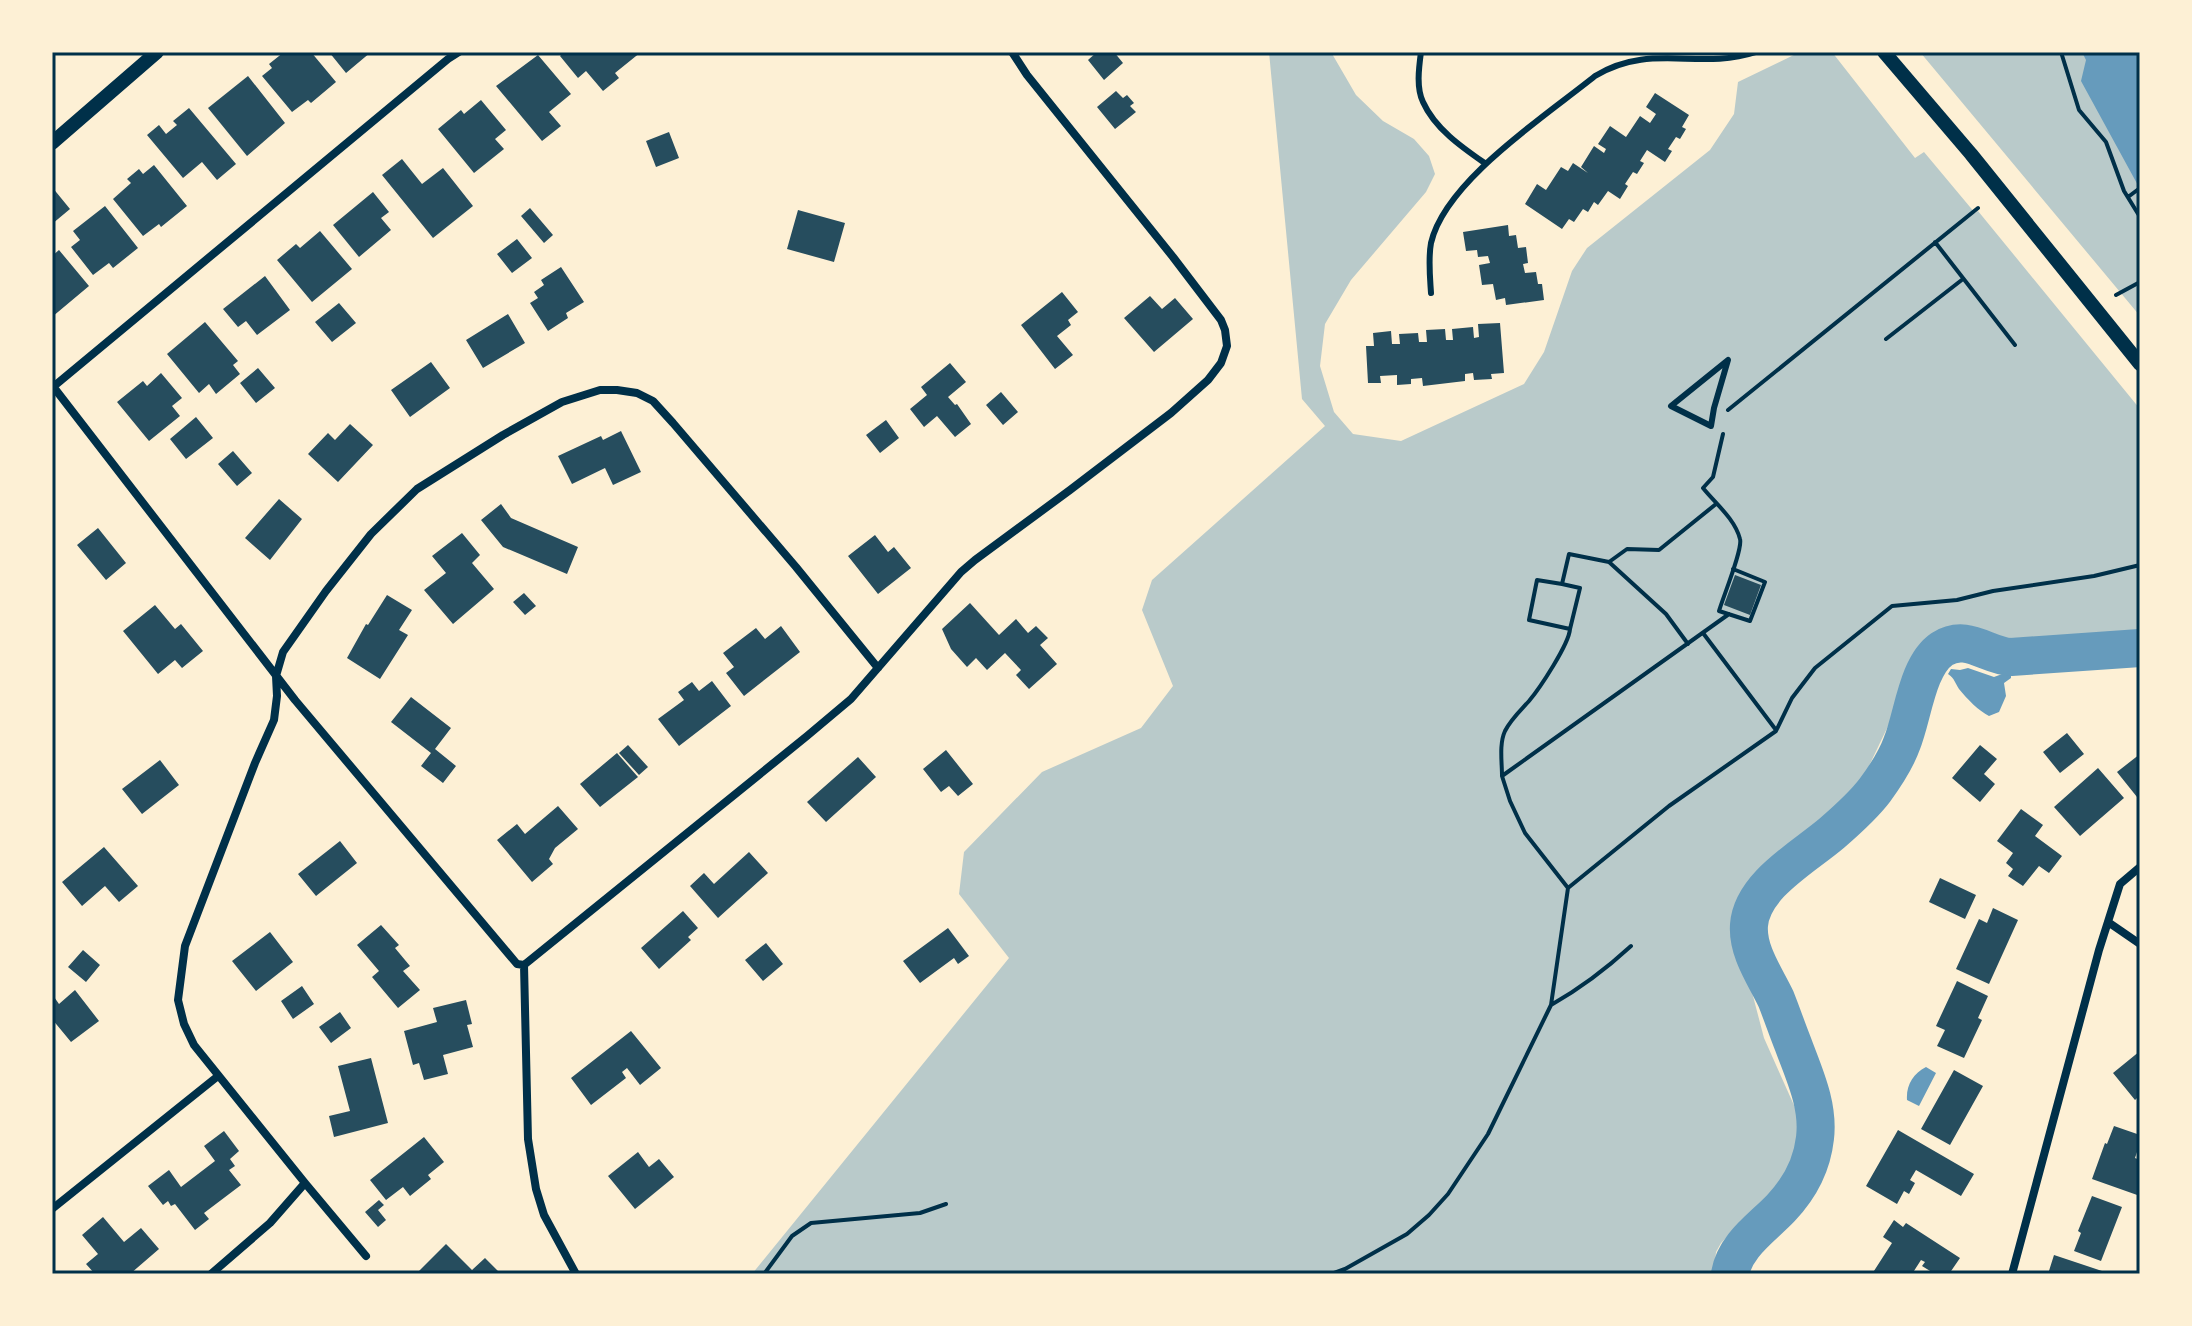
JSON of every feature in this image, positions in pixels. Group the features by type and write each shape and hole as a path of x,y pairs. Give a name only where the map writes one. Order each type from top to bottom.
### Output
{"street":[{"path":"459,52 53,386 276,676 517,964 524,965 851,699 968,566 1193,394 1221,363 1227,346 1225,330 1206,299 1027,75 1012,52"},
{"path":"1884,52 1971,154 2140,364"},
{"path":"52,143 152,53"},
{"path":"366,1256 194,1045 178,1000 185,946 274,720 276,676 283,652 371,534 417,489 562,402 600,390 637,393 653,401 878,668"},
{"path":"2012,1274 2108,922 2120,884 2140,867"},
{"path":"2108,922 2140,944"},
{"path":"524,965 528,1139 536,1189 544,1215 576,1274"},
{"path":"52,1209 218,1076"},
{"path":"211,1274 270,1223 305,1183"}],"lane":[{"path":"1421,52 1419,77 1422,101 1434,120 1455,141 1486,164"},
{"path":"1431,293 1429,264 1432,241 1445,213 1486,164 1595,76 1611,67 1644,58 1707,61 1738,58 1756,52"},
{"path":"1728,360 1711,426 1671,406 1728,360"}],"path":[{"path":"2061,52 2079,110 2106,142 2128,197 2140,217"},
{"path":"2128,197 2140,188"},
{"path":"1726,412 1978,208"},
{"path":"1935,242 2015,345"},
{"path":"1886,339 1963,278"},
{"path":"2116,295 2140,282"},
{"path":"1724,425 1713,477 1703,488 1729,518 1740,539 1739,555 1733,569 1719,611 1750,621 1765,582 1733,569"},
{"path":"1609,562 1627,549 1659,550 1716,504"},
{"path":"1562,584 1569,554 1609,562 1666,614 1688,644"},
{"path":"1331,1274 1345,1271 1407,1234 1429,1215 1448,1194 1488,1134 1551,1005 1568,888 1669,806 1776,731 1792,698 1815,668 1892,606 1957,600 2140,565"},
{"path":"1568,888 1525,833 1502,776 1501,752 1504,734 1514,716 1531,699 1569,637 1580,588 1537,580 1529,620 1570,629"},
{"path":"1502,776 1729,614"},
{"path":"1703,633 1776,731"},
{"path":"1551,1005 1602,972 1631,946"},
{"path":"764,1274 792,1236 811,1223 920,1213 946,1204"}],"shaded area":[{"path":"1269,52 1331,52 1356,95 1383,121 1414,139 1429,156 1435,174 1426,192 1351,280 1325,324 1320,366 1334,412 1353,434 1401,441 1524,384 1544,352 1572,271 1587,248 1710,150 1734,114 1738,82 1800,52 1832,52 1915,158 1924,152 1975,213 1978,211 2140,409 2140,639 2017,649 1999,647 1957,632 1932,638 1922,648 1905,678 1889,724 1858,789 1808,838 1758,880 1743,906 1738,938 1764,1038 1797,1112 1800,1136 1793,1161 1776,1187 1721,1243 1716,1252 1714,1274 752,1274 1009,958 959,894 964,852 1042,772 1141,728 1173,686 1142,610 1152,580 1325,426 1302,399"},
{"path":"1920,52 2140,52 2140,316"}],"water":[{"path":"2082,52 2140,52 2140,189 2081,81 2086,60"},
{"path":"1968,668 1994,677 2005,673 2011,675 2004,683 2006,696 1999,712 1989,716 1981,711 1948,674 1951,669"},
{"path":"1926,1067 1936,1073 1919,1106 1907,1100 1908,1090 1917,1073"}],"building":[{"path":"284,52 311,52 336,82 311,103 308,100 292,112 262,76 272,68 269,64"},
{"path":"329,52 371,52 346,73"},
{"path":"564,52 641,52 615,73 619,78 603,91 586,71 578,78 560,56"},
{"path":"1097,52 1114,52 1123,63 1104,80 1088,60"},
{"path":"538,55 571,94 549,112 561,126 542,141 496,86"},
{"path":"248,76 285,123 247,156 208,108"},
{"path":"1116,91 1123,98 1127,95 1134,103 1130,106 1136,112 1115,129 1097,107"},
{"path":"1655,93 1689,115 1682,127 1686,129 1668,149 1672,151 1665,162 1647,150 1640,161 1644,163 1625,184 1628,186 1620,199 1608,191 1598,205 1594,202 1588,212 1583,209 1574,222 1569,219 1562,229 1525,204 1537,184 1546,190 1561,167 1568,171 1573,163 1588,173 1581,167 1594,146 1604,153 1606,149 1598,144 1610,126 1626,137 1640,116 1650,123 1656,114 1646,107"},
{"path":"481,100 506,130 495,139 504,149 474,173 438,129 461,110 464,114"},
{"path":"189,108 236,164 217,180 202,162 183,178 147,135 159,125 166,134 177,125 173,121"},
{"path":"669,132 679,158 656,167 646,141"},
{"path":"402,159 422,184 443,168 473,206 433,238 382,175"},
{"path":"154,165 187,206 161,227 159,224 143,236 113,199 131,183 127,179 139,169 143,174"},
{"path":"52,187 70,209 52,224"},
{"path":"373,192 389,212 381,218 391,230 359,257 333,225"},
{"path":"105,206 138,248 113,268 109,263 93,275 71,247 80,240 73,231"},
{"path":"530,208 553,235 544,243 521,216"},
{"path":"798,210 845,223 834,262 787,249"},
{"path":"1508,225 1509,236 1516,235 1518,248 1526,247 1528,263 1523,264 1525,273 1536,272 1538,284 1542,284 1544,300 1506,305 1505,298 1496,300 1493,284 1482,285 1479,265 1490,263 1488,256 1478,257 1477,250 1466,251 1463,232"},
{"path":"320,231 352,269 312,302 277,260 296,244 300,248"},
{"path":"517,239 532,258 512,273 497,254"},
{"path":"59,250 89,286 52,317 52,256"},
{"path":"561,267 584,302 566,313 568,318 548,331 530,303 538,298 534,292 544,285 541,280"},
{"path":"265,276 290,310 257,335 246,321 238,327 223,309"},
{"path":"1062,292 1078,312 1068,320 1071,325 1057,336 1073,355 1055,369 1021,325"},
{"path":"1150,296 1162,309 1175,298 1193,319 1154,352 1124,318"},
{"path":"339,303 356,323 332,342 315,322"},
{"path":"508,314 525,343 483,368 466,340"},
{"path":"205,322 238,361 233,365 240,374 216,394 209,384 199,393 167,354"},
{"path":"1500,323 1504,373 1491,374 1492,379 1474,380 1473,373 1465,374 1465,381 1423,386 1422,378 1411,379 1411,384 1397,385 1397,375 1380,376 1381,383 1368,383 1366,346 1374,346 1373,333 1391,331 1392,344 1400,344 1399,334 1418,333 1419,342 1427,342 1426,330 1445,329 1446,340 1453,340 1452,329 1473,327 1474,338 1479,337 1478,324"},
{"path":"431,362 450,388 410,417 391,390"},
{"path":"950,363 966,382 948,397 971,424 955,437 937,416 924,427 910,409 927,395 921,387"},
{"path":"258,368 275,388 256,403 240,383"},
{"path":"161,373 182,398 172,406 180,416 149,441 117,402 143,381 147,386"},
{"path":"1001,392 1018,412 1003,425 986,405"},
{"path":"196,417 213,438 186,459 170,439"},
{"path":"886,420 899,438 880,453 866,435"},
{"path":"350,424 373,445 338,482 308,454 328,433 335,440"},
{"path":"621,431 641,472 613,485 605,468 572,484 558,456 601,436 603,440"},
{"path":"233,451 252,473 237,486 218,464"},
{"path":"279,499 302,519 270,560 245,538"},
{"path":"501,504 511,518 578,547 567,574 503,547 481,520"},
{"path":"98,528 126,563 106,580 77,545"},
{"path":"462,533 480,555 472,563 494,589 453,624 424,590 446,573 432,556"},
{"path":"875,535 888,552 894,547 911,568 878,594 848,556"},
{"path":"1735,575 1761,585 1750,615 1724,605"},
{"path":"524,593 536,606 525,615 513,602"},
{"path":"387,595 412,610 399,630 408,635 380,679 347,658"},
{"path":"970,603 999,635 1016,619 1028,633 1036,626 1048,638 1040,645 1057,664 1029,689 1016,675 1021,670 1005,653 987,670 976,658 967,667 951,649 942,629"},
{"path":"155,605 175,629 181,624 203,651 182,668 175,660 158,674 123,631"},
{"path":"781,626 800,652 744,696 726,673 734,667 723,653 756,628 765,639"},
{"path":"712,681 731,706 679,746 658,719 684,700 678,692 692,682 699,691"},
{"path":"411,697 451,728 435,749 456,766 443,783 421,766 431,753 391,722"},
{"path":"2067,733 2084,754 2060,773 2043,752"},
{"path":"628,745 648,767 639,775 619,753"},
{"path":"1980,745 1997,759 1984,774 1995,784 1980,802 1952,778"},
{"path":"946,750 973,784 958,796 949,786 941,792 923,769"},
{"path":"617,753 638,777 600,807 580,784"},
{"path":"2140,754 2140,795 2137,797 2117,772"},
{"path":"858,757 876,777 826,822 807,802"},
{"path":"160,760 179,785 142,814 122,789"},
{"path":"2098,768 2124,798 2080,836 2054,807"},
{"path":"558,806 578,829 555,848 549,859 553,864 532,882 497,840 517,824 525,834"},
{"path":"2021,809 2043,825 2035,836 2062,856 2049,873 2039,866 2023,886 2008,876 2013,869 2006,863 2013,853 1997,841"},
{"path":"340,841 357,863 316,896 298,874"},
{"path":"104,847 138,886 119,902 105,886 82,906 62,882"},
{"path":"749,852 768,873 718,918 690,886 704,873 714,884"},
{"path":"1940,878 1976,895 1965,919 1929,902"},
{"path":"1993,908 2018,920 1989,984 1956,969 1979,919 1987,923"},
{"path":"683,911 698,928 688,937 691,940 659,969 641,948"},
{"path":"381,925 399,945 395,948 410,966 403,971 420,990 398,1008 372,977 379,971 357,945"},
{"path":"948,928 969,956 958,964 954,958 920,983 903,961"},
{"path":"270,932 293,962 256,991 232,961"},
{"path":"766,943 783,964 763,981 745,960"},
{"path":"83,950 100,965 86,982 68,967"},
{"path":"1957,981 1988,996 1978,1018 1982,1020 1964,1058 1937,1046 1945,1030 1936,1026"},
{"path":"302,986 314,1004 293,1019 281,1001"},
{"path":"75,990 99,1021 71,1042 52,1019 52,994 59,1004"},
{"path":"466,1000 472,1024 467,1025 473,1047 443,1055 448,1074 424,1080 419,1063 413,1065 404,1031 437,1022 433,1008"},
{"path":"340,1012 351,1028 331,1043 319,1027"},
{"path":"631,1031 661,1068 640,1085 627,1068 622,1072 626,1078 591,1105 571,1078"},
{"path":"2140,1051 2140,1095 2135,1100 2113,1073"},
{"path":"371,1058 388,1123 334,1137 329,1116 350,1111 338,1066"},
{"path":"1954,1070 1983,1086 1950,1145 1921,1129"},
{"path":"2114,1126 2140,1135 2135,1158 2140,1160 2140,1196 2092,1179"},
{"path":"1898,1130 1974,1174 1961,1196 1916,1170 1910,1180 1915,1183 1909,1194 1904,1191 1897,1204 1866,1186"},
{"path":"224,1131 239,1151 230,1159 235,1166 229,1170 241,1185 204,1213 209,1219 195,1230 175,1204 171,1206 168,1201 163,1205 148,1186 169,1170 181,1187 215,1161 204,1146"},
{"path":"424,1137 444,1162 428,1175 431,1179 410,1196 403,1187 386,1200 370,1180"},
{"path":"638,1152 649,1167 659,1159 674,1177 635,1209 608,1176"},
{"path":"2092,1196 2122,1207 2101,1261 2074,1251 2081,1233 2078,1231"},
{"path":"379,1200 384,1205 378,1210 386,1220 378,1227 365,1212"},
{"path":"103,1217 124,1242 141,1228 159,1249 130,1274 95,1274 86,1264 98,1254 82,1235"},
{"path":"1894,1220 1903,1227 1906,1223 1960,1258 1949,1274 1935,1274 1922,1266 1925,1262 1921,1260 1912,1274 1872,1274 1892,1243 1883,1237"},
{"path":"446,1244 472,1270 485,1258 501,1274 416,1274"},
{"path":"2054,1255 2108,1273 2108,1274 2048,1274"}],"waterway":[{"path":"1730,1274 1743,1246 1799,1185 1811,1158 1816,1126 1806,1078 1751,944 1749,925 1759,897 1781,873 1832,833 1875,790 1900,749 1921,679 1942,649 1960,643 2011,657 2140,648"}]}
